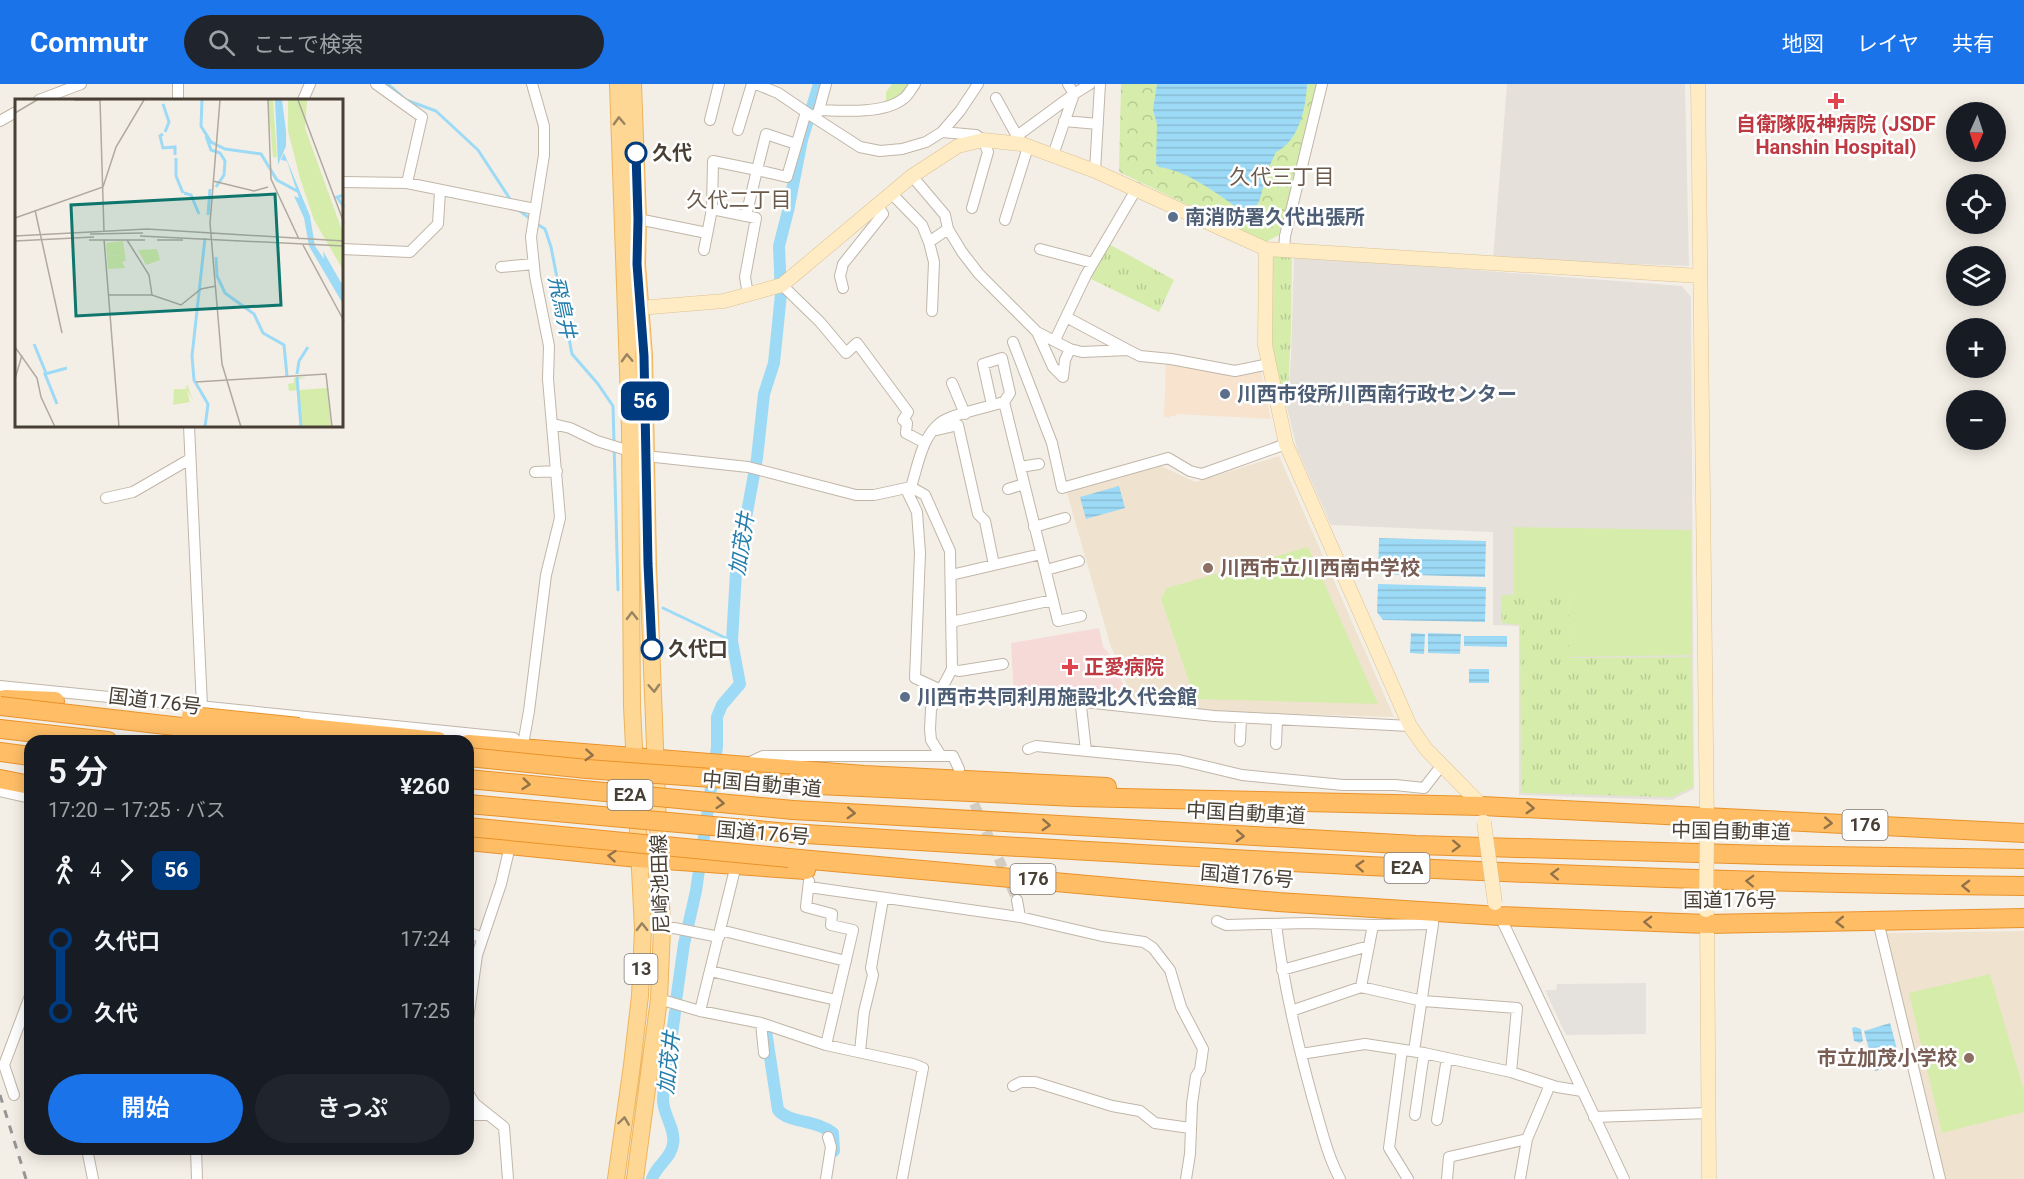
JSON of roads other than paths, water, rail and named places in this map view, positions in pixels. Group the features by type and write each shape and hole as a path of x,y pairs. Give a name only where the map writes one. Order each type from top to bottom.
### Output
{"highway":[{"path":"0,699 55,701 321,735"},
{"name":"国道176号","path":"0,706 302,734"},
{"path":"0,729 54,735"},
{"path":"474,745 927,779 1062,783 1283,800"},
{"path":"0,752 24,755"},
{"name":"176","path":"474,758 587,769 795,784 1075,797 1283,800 1707,826 2024,833"},
{"path":"0,777 24,779"},
{"path":"0,777 24,783"},
{"name":"中国自動車道","path":"474,779 793,810 1416,845 1767,855 2024,859"},
{"name":"E2A","path":"474,805 790,832 1035,849 1413,869 1796,883 2024,886"},
{"name":"国道176号","path":"474,828 1433,918 1498,910 1878,921 2024,918"},
{"path":"474,842 736,865 810,879 1278,902"}],"main road":[{"name":"尼崎池田線","path":"618,84 657,760 662,929 659,999 635,1179"},
{"name":"尼崎池田線","path":"632,307 637,264 638,219 633,84"},
{"name":"尼崎池田線","path":"616,1179 640,996 643,930 632,706 638,453"}],"street":[{"path":"42,99 81,84"},
{"path":"303,99 310,84"},
{"path":"376,84 422,117 408,183"},
{"path":"522,750 546,575 560,518 548,379 549,346 531,237 544,155 544,126 532,84"},
{"path":"710,120 719,84"},
{"path":"738,130 754,84 778,93 813,113 860,147 880,152 902,149 926,142 942,132 978,84"},
{"path":"704,250 712,209 713,160 787,177 796,144 826,84"},
{"path":"813,113 857,111 890,106 905,98 915,84"},
{"path":"1005,220 1022,142 1071,89 1090,84"},
{"path":"1095,171 1100,84"},
{"path":"1284,250 1285,236 1319,105 1322,84"},
{"path":"1698,84 1709,1179"},
{"path":"1053,155 1064,122 1071,89"},
{"path":"996,98 1022,142"},
{"path":"0,121 15,113"},
{"path":"1064,122 1098,124"},
{"path":"942,132 976,135 983,140 987,152 972,208"},
{"path":"746,216 766,134 796,144"},
{"path":"632,307 724,301 782,285 912,177 957,146 983,140 1022,142 1137,189 1266,249 1700,276"},
{"path":"912,177 945,215 948,228 962,252 979,274 1037,332 1053,367 1063,377 1065,360 1070,349"},
{"path":"344,182 408,183 535,209"},
{"path":"1055,340 1093,263 1137,189"},
{"path":"344,249 410,252 438,224 440,190"},
{"path":"891,193 922,225 929,242 934,262 932,311"},
{"path":"843,288 840,276 843,264 883,214 878,206"},
{"path":"712,209 756,218 745,277 748,295"},
{"path":"638,219 707,233"},
{"path":"929,242 948,228"},
{"path":"1040,249 1093,263"},
{"path":"1266,249 1265,345 1286,444 1410,726 1426,749 1483,814 1498,910 1624,1179"},
{"path":"501,267 534,264"},
{"path":"782,285 820,322 846,353 857,343 908,412 903,420 907,423 906,433 925,443"},
{"path":"1066,317 1140,356 1171,359 1235,371 1269,364"},
{"path":"1037,332 1070,349 1082,352 1128,350"},
{"path":"1013,342 1052,443 1062,488 1167,458 1190,471 1202,474 1286,444"},
{"path":"941,690 915,678 920,553 916,512 909,488 925,443 942,421 1004,402 1010,393 1002,358 983,364 992,405"},
{"path":"952,383 965,414"},
{"path":"1004,402 1060,625 1081,616"},
{"path":"553,424 570,428 597,441 638,453 748,467 856,495 874,495 909,488 925,495 950,551 952,669 931,710 930,729 932,740 941,756"},
{"path":"935,428 937,430 958,425 978,514 985,521 994,565"},
{"path":"189,428 202,706 198,735"},
{"path":"106,498 134,492 190,459"},
{"path":"1020,467 1039,464"},
{"path":"535,472 557,471"},
{"path":"1008,489 1024,484"},
{"path":"1034,526 1065,518"},
{"path":"951,575 1041,554"},
{"path":"1046,570 1079,561"},
{"path":"951,622 985,612 1053,600"},
{"path":"952,669 959,671 1003,664"},
{"path":"0,686 514,738 522,750"},
{"path":"1086,751 1081,706 1085,702 1214,717 1410,726"},
{"path":"1240,741 1241,718"},
{"path":"1276,744 1277,719"},
{"path":"1028,749 1036,746 1179,760 1242,775 1343,785 1395,785 1424,788 1442,765"},
{"path":"740,766 763,756 953,756 959,769"},
{"path":"0,792 24,797"},
{"path":"474,849 510,846 501,884 474,966"},
{"path":"700,1011 736,865"},
{"path":"826,1045 853,930 831,925 832,914 806,907 810,879 883,899 1020,917 1061,928 1144,942 1153,948 1170,970 1181,1007 1203,1048 1200,1070 1196,1076 1186,1179"},
{"path":"860,1052 864,1012 873,975 871,968 883,899"},
{"path":"1017,900 1020,917"},
{"path":"1217,921 1226,925 1307,923 1373,925 1433,918 1423,1001 1415,1115"},
{"path":"1878,921 1940,1179"},
{"path":"1276,924 1282,970 1301,1054 1323,1136 1334,1169 1340,1179"},
{"path":"1361,987 1373,925"},
{"path":"662,929 674,928 719,934 846,961"},
{"path":"1131,941 1146,934"},
{"path":"474,935 482,938"},
{"path":"1282,970 1369,946"},
{"path":"710,971 836,1000"},
{"path":"1291,1011 1361,987 1423,1001 1517,1008 1511,1072"},
{"path":"659,999 700,1011 762,1023 826,1045 914,1064 922,1068 902,1179"},
{"path":"14,1095 4,1065 24,1012"},
{"path":"762,1023 764,1053"},
{"path":"1301,1054 1365,1044 1447,1058 1582,1091"},
{"path":"1402,1050 1389,1148 1408,1179"},
{"path":"1437,1120 1447,1058"},
{"path":"1013,1086 1020,1082 1035,1082 1112,1106 1140,1111 1155,1123 1190,1128"},
{"path":"1520,1179 1527,1139 1550,1085"},
{"path":"474,1102 504,1127 508,1179"},
{"path":"1594,1117 1709,1113"},
{"path":"474,1115 488,1115"},
{"path":"826,1179 831,1147 828,1137"},
{"path":"1447,1179 1449,1157 1527,1139"},
{"path":"88,1155 93,1179"},
{"path":"196,1155 197,1179"}],"water":[{"path":"1157,84 1307,84 1300,123 1290,140 1276,152 1259,201 1253,209 1242,211 1192,178 1156,164 1157,124 1153,110"},
{"path":"1119,486 1125,508 1086,519 1080,497"},
{"path":"1379,538 1486,541 1485,577 1378,574"},
{"path":"1378,584 1486,587 1485,622 1383,620 1377,612"},
{"path":"1411,633 1425,634 1424,654 1410,653"},
{"path":"1428,633 1461,634 1460,654 1428,653"},
{"path":"1464,636 1507,636 1507,647 1464,646"},
{"path":"1469,669 1489,669 1489,683 1469,683"},
{"path":"1890,1023 1901,1064 1875,1071 1864,1031"},
{"path":"1852,1028 1861,1029 1863,1041 1860,1043 1854,1041"}],"waterway":[{"name":"飛鳥井","path":"388,84 406,100 436,111 478,150 512,202"},
{"name":"加茂井","path":"676,1001 684,944 696,891 717,747 717,717 722,705 740,684 732,641 736,572 757,458 764,394 774,363 781,294 779,246 802,140 819,84"},
{"name":"飛鳥井","path":"520,211 532,220"},
{"name":"飛鳥井","path":"537,224 545,229 551,247 572,354 598,384 613,406 618,590"},
{"name":"飛鳥井","path":"663,608 732,641"},
{"name":"加茂井","path":"652,1179 670,1154 673,1144 673,1133 663,1100 675,1012"},
{"name":"加茂井","path":"766,1031 778,1110 789,1118 819,1125 833,1133 834,1151"}],"tunnel":[{"path":"968,790 1017,900"}],"railway":[{"path":"0,1095 26,1179"}],"place":[{"name":"自衛隊阪神病院 (JSDF Hanshin Hospital)","path":"1836,101"},
{"name":"久代","path":"636,153"},
{"name":"南消防署久代出張所","path":"1173,217"},
{"name":"川西市役所川西南行政センター","path":"1225,394"},
{"name":"川西市立川西南中学校","path":"1208,568"},
{"name":"久代口","path":"652,649"},
{"name":"正愛病院","path":"1070,667"},
{"name":"川西市共同利用施設北久代会館","path":"905,697"},
{"name":"市立加茂小学校","path":"1969,1058"}],"district":[{"name":"久代三丁目","path":"1282,177"},
{"name":"久代二丁目","path":"739,200"}]}
